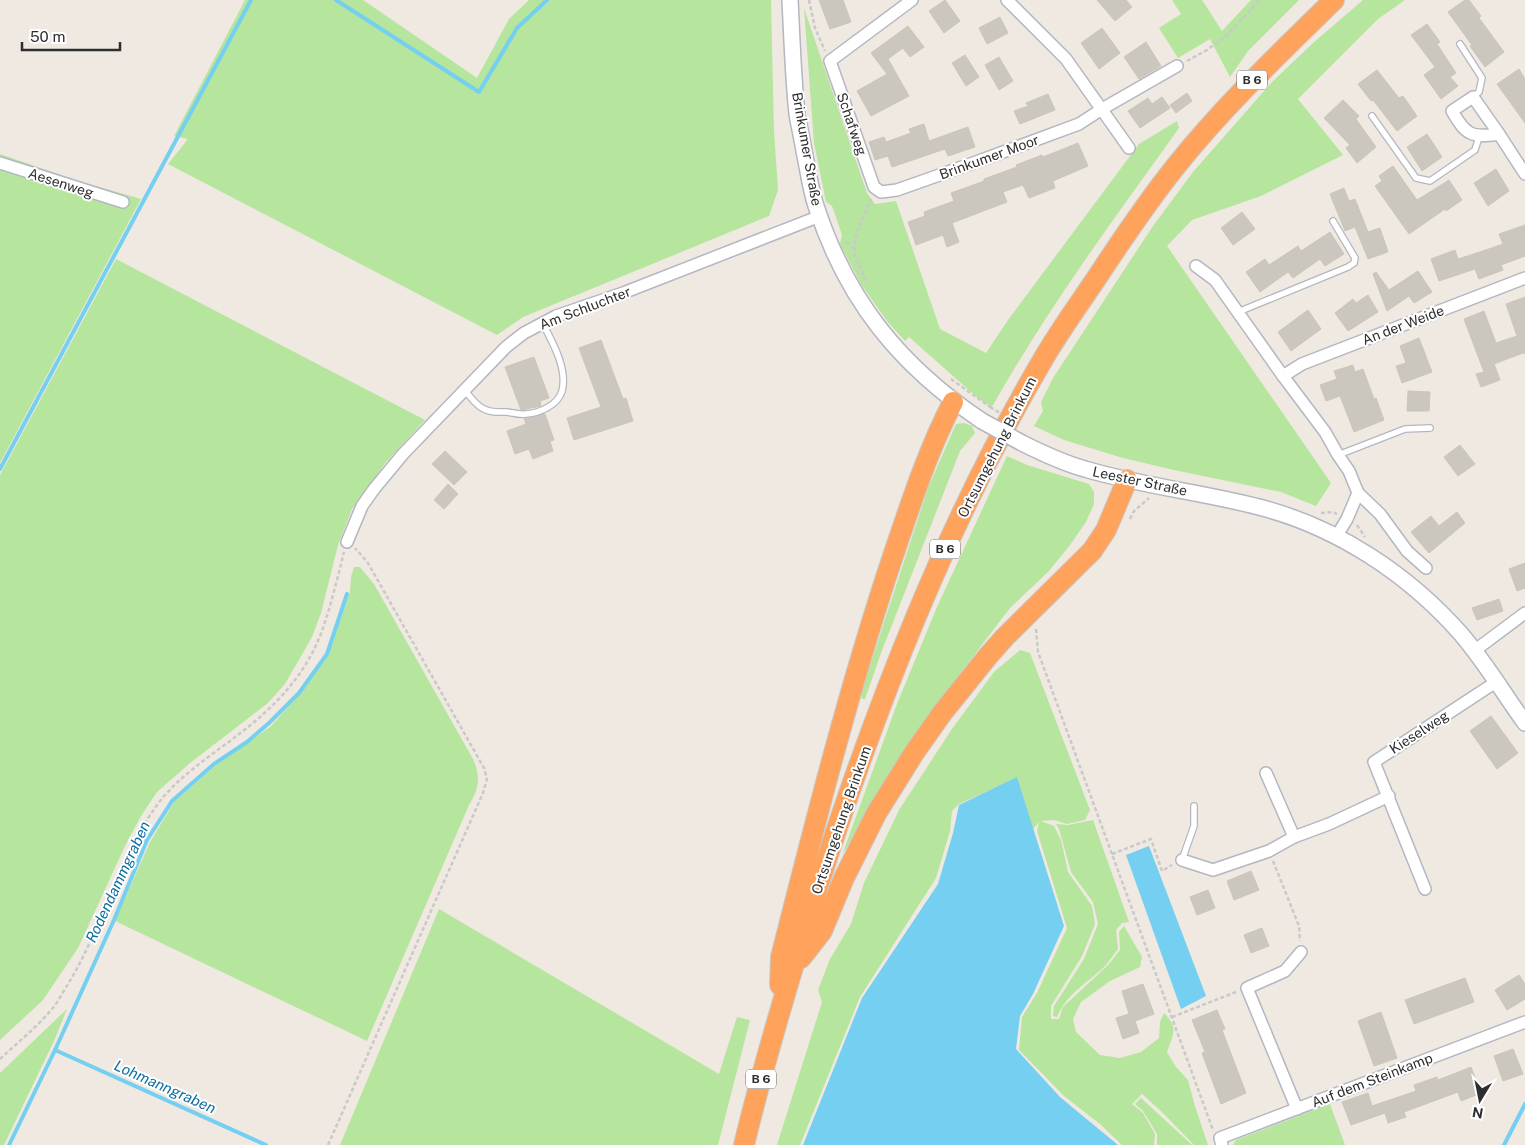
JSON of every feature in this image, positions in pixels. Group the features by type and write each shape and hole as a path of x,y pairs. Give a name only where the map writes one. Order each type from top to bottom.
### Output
{"highway":[{"name":"Ortsumgehung Brinkum","path":"744,1145 779,1013 842,812 930,581 983,468 1052,345 1117,247 1176,166 1242,90 1334,0"},
{"name":"B 6","path":"779,1013 781,958 836,742 869,629 908,511 941,425 953,402"},
{"name":"B 6","path":"792,970 822,931 844,878 872,822 914,753 949,704 988,656 1092,552 1106,530 1127,480"}],"street":[{"name":"Brinkumer Straße","path":"790,0 798,115 810,184 836,259 865,309 884,334 907,360 953,402"},
{"path":"830,61 912,0"},
{"path":"1006,0 1066,59 1130,148"},
{"name":"Schafweg","path":"830,61 874,188"},
{"name":"Brinkumer Moor","path":"874,188 880,192 897,190 1080,124 1102,109 1177,66"},
{"path":"1499,134 1480,137 1462,128 1452,111 1473,96 1499,134 1525,174"},
{"name":"Aesenweg","path":"0,163 123,202"},
{"name":"Am Schluchter","path":"347,542 362,506 403,454 506,347 524,333 556,316 623,293 820,216"},
{"path":"1196,266 1215,280 1325,432 1349,471 1358,493 1380,514 1407,552 1426,568"},
{"name":"An der Weide","path":"1283,376 1302,364 1525,278"},
{"name":"Leester Straße","path":"953,402 1000,432 1070,464 1127,480 1260,507 1314,526 1368,554 1420,592 1444,616 1474,651 1525,724"},
{"path":"1336,537 1347,519 1358,493"},
{"path":"1474,651 1525,613"},
{"name":"Kieselweg","path":"1426,888 1374,762 1496,682"},
{"path":"1266,773 1294,837"},
{"path":"1182,860 1213,870 1269,851 1294,837 1329,824 1389,796"},
{"path":"1297,1109 1247,988 1285,971 1301,952"},
{"name":"Auf dem Steinkamp","path":"1221,1142 1297,1109 1525,1022"}],"lane":[{"path":"1460,44 1482,78 1479,92 1473,96"},
{"path":"1372,116 1416,178 1430,181 1475,150 1480,137"},
{"path":"1238,312 1354,263 1355,258 1333,221"},
{"path":"465,391 484,410 492,412 526,414 544,410 553,404 562,393 564,384 554,344 542,322"},
{"path":"1338,455 1405,429 1430,428"},
{"path":"1182,860 1194,826 1194,806"}],"path":[{"path":"809,0 815,28 830,61"},
{"path":"1177,66 1207,50 1227,35 1260,0"},
{"path":"869,287 854,252 856,235 874,188"},
{"path":"950,378 990,407"},
{"path":"1130,519 1134,511 1149,498"},
{"path":"0,1059 52,1009 68,984 83,957 131,848 166,793 269,710 301,673 324,626 347,542 358,550 368,563 484,768 487,779 483,793 328,1145"},
{"path":"1036,628 1038,652 1211,1128 1221,1142"},
{"path":"1112,854 1151,840 1162,870 1182,860"},
{"path":"1269,851 1299,926 1301,952"},
{"path":"1172,1017 1247,988"}],"green space":[{"path":"245,0 363,0 477,78 509,19 529,0 771,0 774,131 778,190 769,216 523,317 497,335 168,164 188,139 174,136"},
{"path":"1172,0 1202,0 1222,31 1251,0 1299,0 1248,51 1230,77 1210,39 1178,58 1159,28 1181,14"},
{"path":"1363,0 1405,0 1378,19 1298,99 1343,155 1261,196 1192,220 1167,246 1331,483 1316,506 1281,492 1123,458 1064,440 1034,426 1043,411 1041,402 1053,378 1153,226 1193,172 1272,82 1313,43"},
{"path":"804,8 867,193 875,204 896,201 940,329 986,353 1008,320 1139,144 1177,121 1179,128 1058,300 992,407 979,399 909,337 905,341 887,321 861,284 840,244 842,235 832,206 826,202 814,143"},
{"path":"0,154 78,181 141,199 0,463"},
{"path":"116,259 425,420 386,462 352,509 338,545 321,613 312,637 285,684 268,703 190,763 157,792 141,816 125,846 78,948 43,1000 0,1040 0,475"},
{"path":"964,423 972,426 975,433 960,451 881,653 865,699 862,699 861,693 928,488 956,424"},
{"path":"1007,456 1027,465 1089,484 1094,492 1094,504 1086,522 1070,545 1049,571 1010,608 923,722 842,855 897,704 937,607"},
{"path":"354,567 360,567 374,584 473,759 478,777 475,794 367,1041 115,921 150,842 174,802 215,766 271,726 300,694 328,656 350,592"},
{"path":"1020,650 1030,653 1090,810 1085,820 1067,824 1054,820 1041,821 1054,826 1061,840 1068,872 1092,906 1095,924 1082,956 1051,1006 1051,1019 1059,1019 1063,1007 1108,965 1120,950 1119,932 1124,926 1142,957 1140,967 1110,981 1081,1002 1073,1019 1076,1032 1100,1055 1120,1058 1141,1052 1159,1038 1160,1022 1164,1013 1169,1018 1173,1027 1173,1036 1167,1052 1176,1067 1188,1080 1208,1145 1194,1145 1142,1094 1132,1104 1143,1113 1155,1134 1154,1145 1122,1145 1100,1124 1064,1096 1019,1050 1022,1017 1037,993 1067,928 1037,831 1039,822 1033,829 1017,778 959,804 952,811 950,831 936,878 860,997 800,1145 777,1145 822,1002 818,990 830,959 851,924 864,883 899,810 952,729 994,672"},
{"path":"1093,820 1129,922 1122,923 1116,930 1118,949 1108,963 1073,994 1057,1017 1053,1016 1054,1006 1084,959 1098,924 1093,902 1071,872 1056,824 1068,825"},
{"path":"439,909 719,1074 737,1017 750,1020 718,1145 340,1145"},
{"path":"67,1009 54,1041 4,1145 0,1145 0,1073"},
{"path":"1141,1098 1192,1145 1157,1145 1157,1134 1143,1111 1135,1104"},
{"path":"1330,1104 1345,1145 1233,1145 1236,1140"}],"water":[{"path":"1017,777 1064,926 1033,994 1020,1016 1016,1049 1060,1097 1118,1145 803,1145 862,998 938,884 959,805"},
{"path":"1149,846 1206,996 1181,1009 1126,855"}],"building":[{"path":"819,0 843,0 851,22 830,29"},
{"path":"945,0 960,21 944,33 929,11"},
{"path":"1097,0 1126,0 1132,7 1115,21"},
{"path":"1465,0 1469,0 1481,16 1479,18 1504,52 1485,67 1448,12"},
{"path":"1000,17 1008,33 987,44 979,28"},
{"path":"1427,24 1440,42 1437,44 1456,73 1450,77 1458,86 1441,99 1424,75 1435,67 1411,35"},
{"path":"908,26 924,47 910,57 903,48 888,59 909,96 871,116 857,91 887,74 871,53"},
{"path":"1102,28 1120,53 1099,69 1081,43"},
{"path":"1146,42 1161,66 1139,79 1124,57"},
{"path":"965,55 979,77 966,86 952,63"},
{"path":"999,57 1013,81 999,90 985,65"},
{"path":"1519,69 1525,79 1525,123 1497,84"},
{"path":"1377,70 1399,98 1403,96 1417,116 1397,131 1358,84"},
{"path":"1187,93 1192,101 1176,113 1170,105"},
{"path":"1048,94 1055,110 1020,124 1014,111 1028,106 1026,103"},
{"path":"1162,97 1170,108 1140,128 1128,111 1148,98 1152,104"},
{"path":"1343,100 1359,116 1356,119 1376,147 1357,163 1346,148 1350,145 1324,118"},
{"path":"924,124 929,141 968,127 975,147 948,156 945,149 892,167 888,156 875,160 869,142 884,137 886,142 911,133 909,129"},
{"path":"1427,134 1442,157 1422,171 1407,147"},
{"path":"1078,143 1088,166 1053,181 1055,188 1029,198 1023,185 1003,192 1007,202 952,223 959,242 947,247 943,235 916,245 908,222 925,216 924,212 954,201 951,193 1017,167 1016,165"},
{"path":"1393,166 1417,200 1449,180 1462,200 1446,211 1445,209 1409,234 1375,186 1382,181 1379,176"},
{"path":"1496,169 1509,191 1488,206 1474,183"},
{"path":"1344,188 1349,201 1355,199 1368,232 1380,228 1388,252 1368,259 1355,227 1345,231 1330,194"},
{"path":"1242,212 1255,229 1233,245 1221,228"},
{"path":"1525,225 1525,256 1501,265 1503,270 1479,279 1475,269 1439,281 1431,259 1455,250 1458,259 1503,244 1499,234"},
{"path":"1330,232 1344,254 1325,266 1320,259 1293,278 1288,272 1260,292 1246,272 1265,259 1269,265 1298,246 1301,251"},
{"path":"1418,271 1432,292 1414,303 1409,296 1387,311 1373,274 1376,272 1389,290"},
{"path":"1368,295 1378,312 1348,331 1335,313 1353,299 1356,303"},
{"path":"1525,297 1525,354 1523,353 1494,364 1500,380 1481,387 1476,374 1484,372 1464,319 1484,311 1496,343 1517,336 1506,304"},
{"path":"1308,310 1321,329 1291,351 1278,332"},
{"path":"1419,338 1432,372 1402,383 1396,366 1406,363 1400,346"},
{"path":"601,340 623,399 626,398 633,421 574,440 567,418 601,407 579,348"},
{"path":"534,357 549,398 540,401 541,406 521,410 505,367"},
{"path":"1353,365 1355,372 1363,369 1384,420 1354,432 1340,396 1326,401 1320,385 1337,379 1334,371"},
{"path":"1408,391 1430,392 1429,411 1407,411"},
{"path":"545,414 554,440 550,441 553,451 533,459 529,449 515,454 507,431 526,424 524,419"},
{"path":"1460,445 1475,464 1458,476 1444,457"},
{"path":"445,451 467,472 454,485 432,464"},
{"path":"448,484 458,494 444,509 434,500"},
{"path":"1457,512 1465,523 1429,553 1411,532 1431,516 1439,526"},
{"path":"1525,563 1525,588 1517,591 1509,569"},
{"path":"1499,599 1503,611 1477,620 1472,608"},
{"path":"1491,716 1518,753 1497,769 1470,731"},
{"path":"1251,871 1259,890 1234,900 1227,881"},
{"path":"1208,890 1215,908 1197,915 1190,897"},
{"path":"1262,928 1269,946 1251,953 1244,935"},
{"path":"1519,975 1525,984 1525,999 1507,1010 1495,990"},
{"path":"1465,978 1474,1002 1414,1024 1405,1000"},
{"path":"1143,984 1154,1014 1135,1021 1139,1033 1123,1039 1116,1018 1129,1014 1122,991"},
{"path":"1217,1010 1225,1029 1222,1030 1246,1093 1221,1104 1202,1053 1205,1052 1192,1020"},
{"path":"1381,1012 1397,1058 1374,1066 1358,1021"},
{"path":"1513,1049 1523,1074 1503,1081 1494,1056"},
{"path":"1471,1067 1481,1093 1461,1101 1458,1092 1404,1112 1406,1117 1388,1123 1385,1113 1351,1125 1342,1102 1368,1093 1372,1106 1416,1091 1414,1085 1437,1077 1438,1080"}],"waterway":[{"path":"0,469 251,0"},
{"path":"336,0 479,92 517,28 547,0"},
{"name":"Rodendammgraben","path":"9,1145 55,1050 114,920 147,840 172,801 214,764 247,742 299,693 327,654 347,594"},
{"name":"Lohmanngraben","path":"55,1050 266,1145"},
{"path":"1504,1145 1525,1104"}]}
